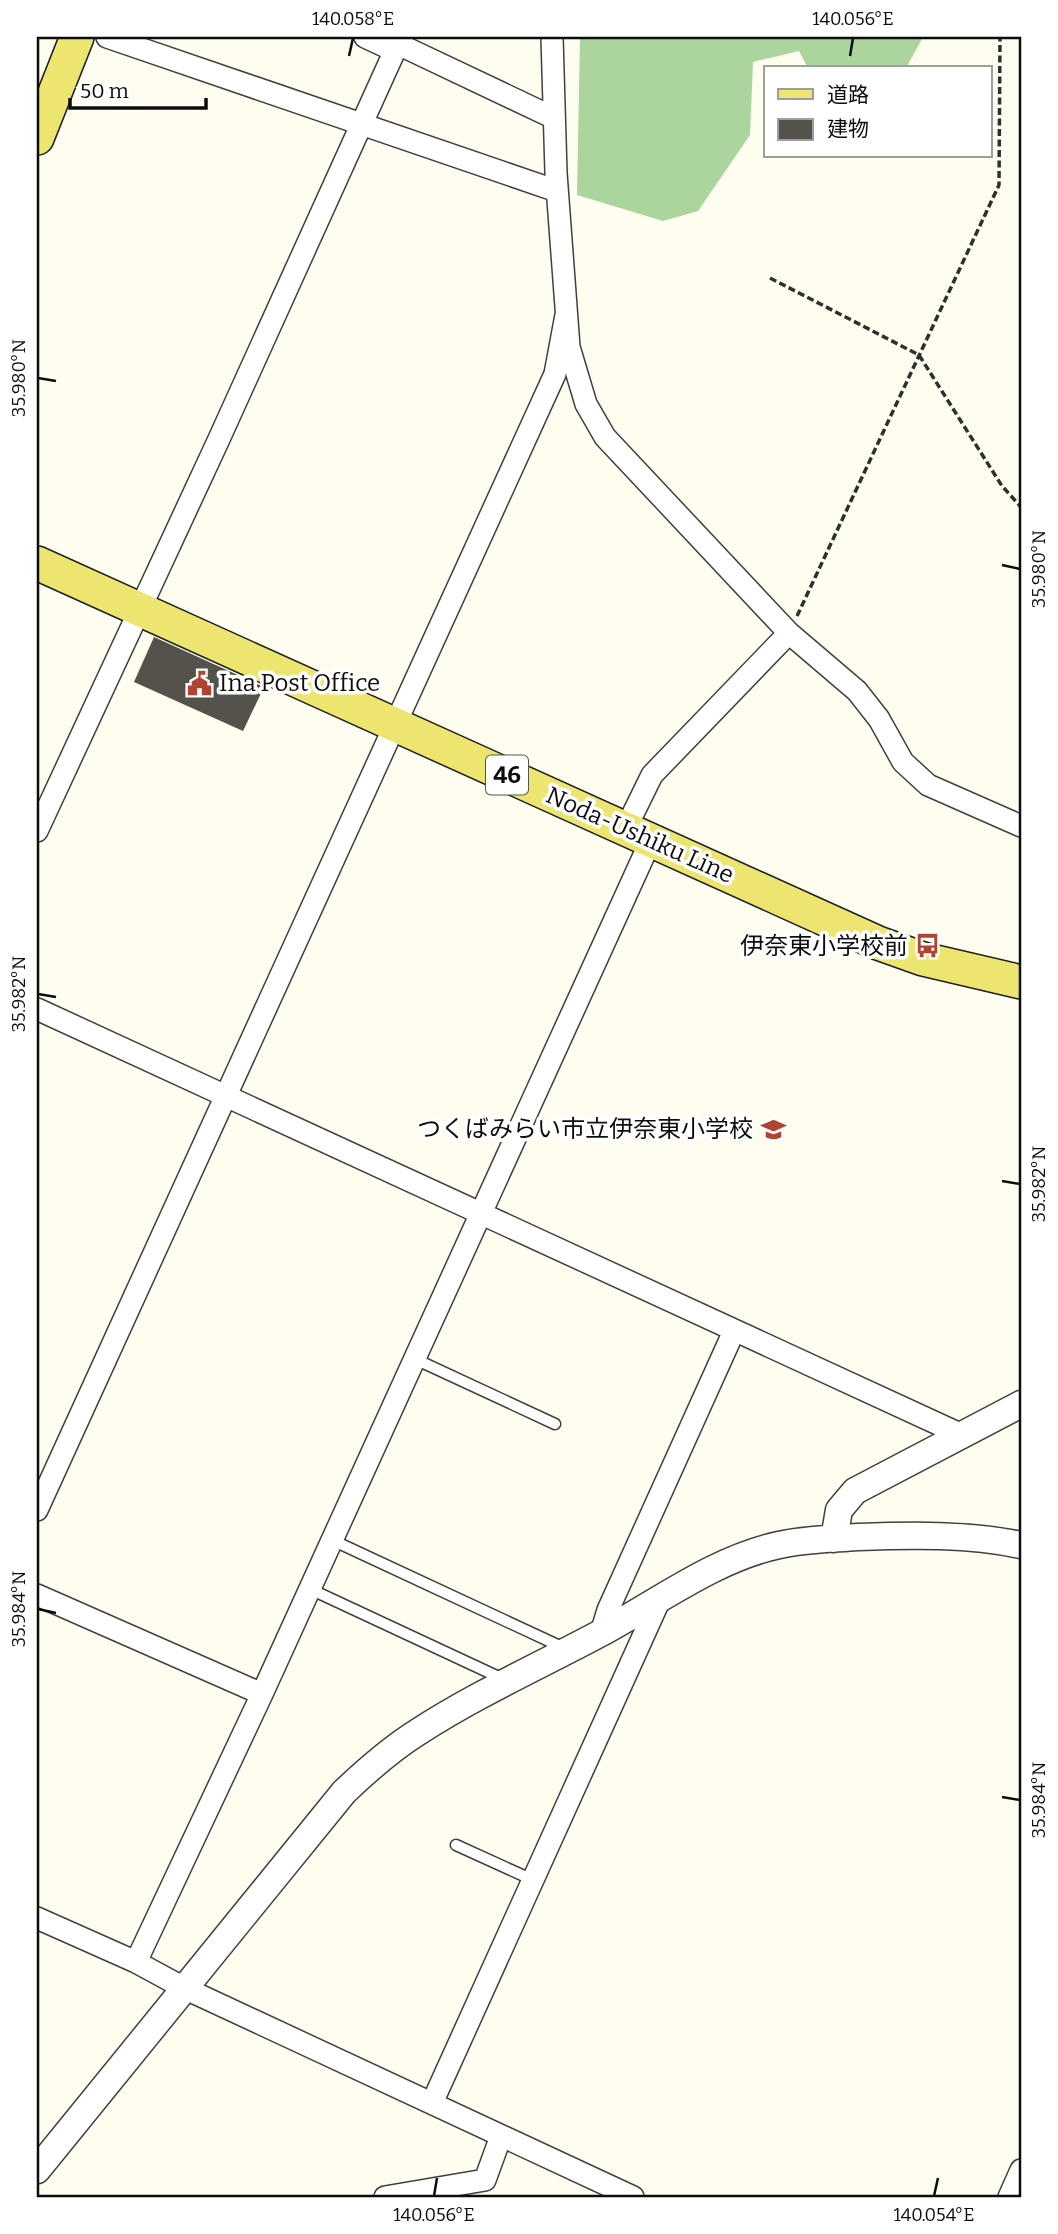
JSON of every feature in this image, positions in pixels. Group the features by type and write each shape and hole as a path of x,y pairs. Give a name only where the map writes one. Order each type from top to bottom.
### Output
{"main road":[{"path":"37,75 52,37"},
{"path":"37,138 77,37"},
{"name":"Noda-Ushiku Line","path":"37,563 878,943 923,959 1021,982"}],"street":[{"path":"107,37 557,191"},
{"path":"365,37 398,44 554,118"},
{"path":"552,37 557,191 569,347 586,404 605,437 789,633 858,691 879,719 903,761 928,785 1021,826"},
{"path":"37,831 398,44"},
{"path":"37,1510 45,1471 226,1096 555,374 566,315"},
{"path":"136,1962 262,1694 481,1214 639,834 652,775 789,633"},
{"path":"37,1009 962,1435"},
{"path":"601,1633 608,1610 734,1331"},
{"path":"834,1539 839,1510 855,1491 1021,1404"},
{"path":"37,2170 344,1792 375,1763 415,1733 728,1562 752,1552 778,1545 834,1539 961,1536 1021,1545"},
{"path":"37,1595 262,1694"},
{"path":"432,2104 660,1599"},
{"path":"37,1918 136,1962 184,1988 633,2197"},
{"path":"385,2197 482,2189 501,2136"},
{"path":"1009,2197 1021,2170"}],"lane":[{"path":"415,1359 555,1424"},
{"path":"332,1539 569,1650"},
{"path":"310,1589 508,1682"},
{"path":"456,1845 533,1880"}],"path":[{"path":"789,633 999,185 1000,37"},
{"path":"770,278 919,355 1002,486 1021,508"}],"green space":[{"path":"580,37 923,37 907,66 807,66 799,51 753,62 750,135 698,211 663,221 577,195"}],"building":[{"path":"154,637 264,687 243,731 134,682"}],"place":[{"name":"Ina Post Office","path":"199,683"},
{"name":"伊奈東小学校前","path":"928,946"},
{"name":"つくばみらい市立伊奈東小学校","path":"773,1129"}]}
